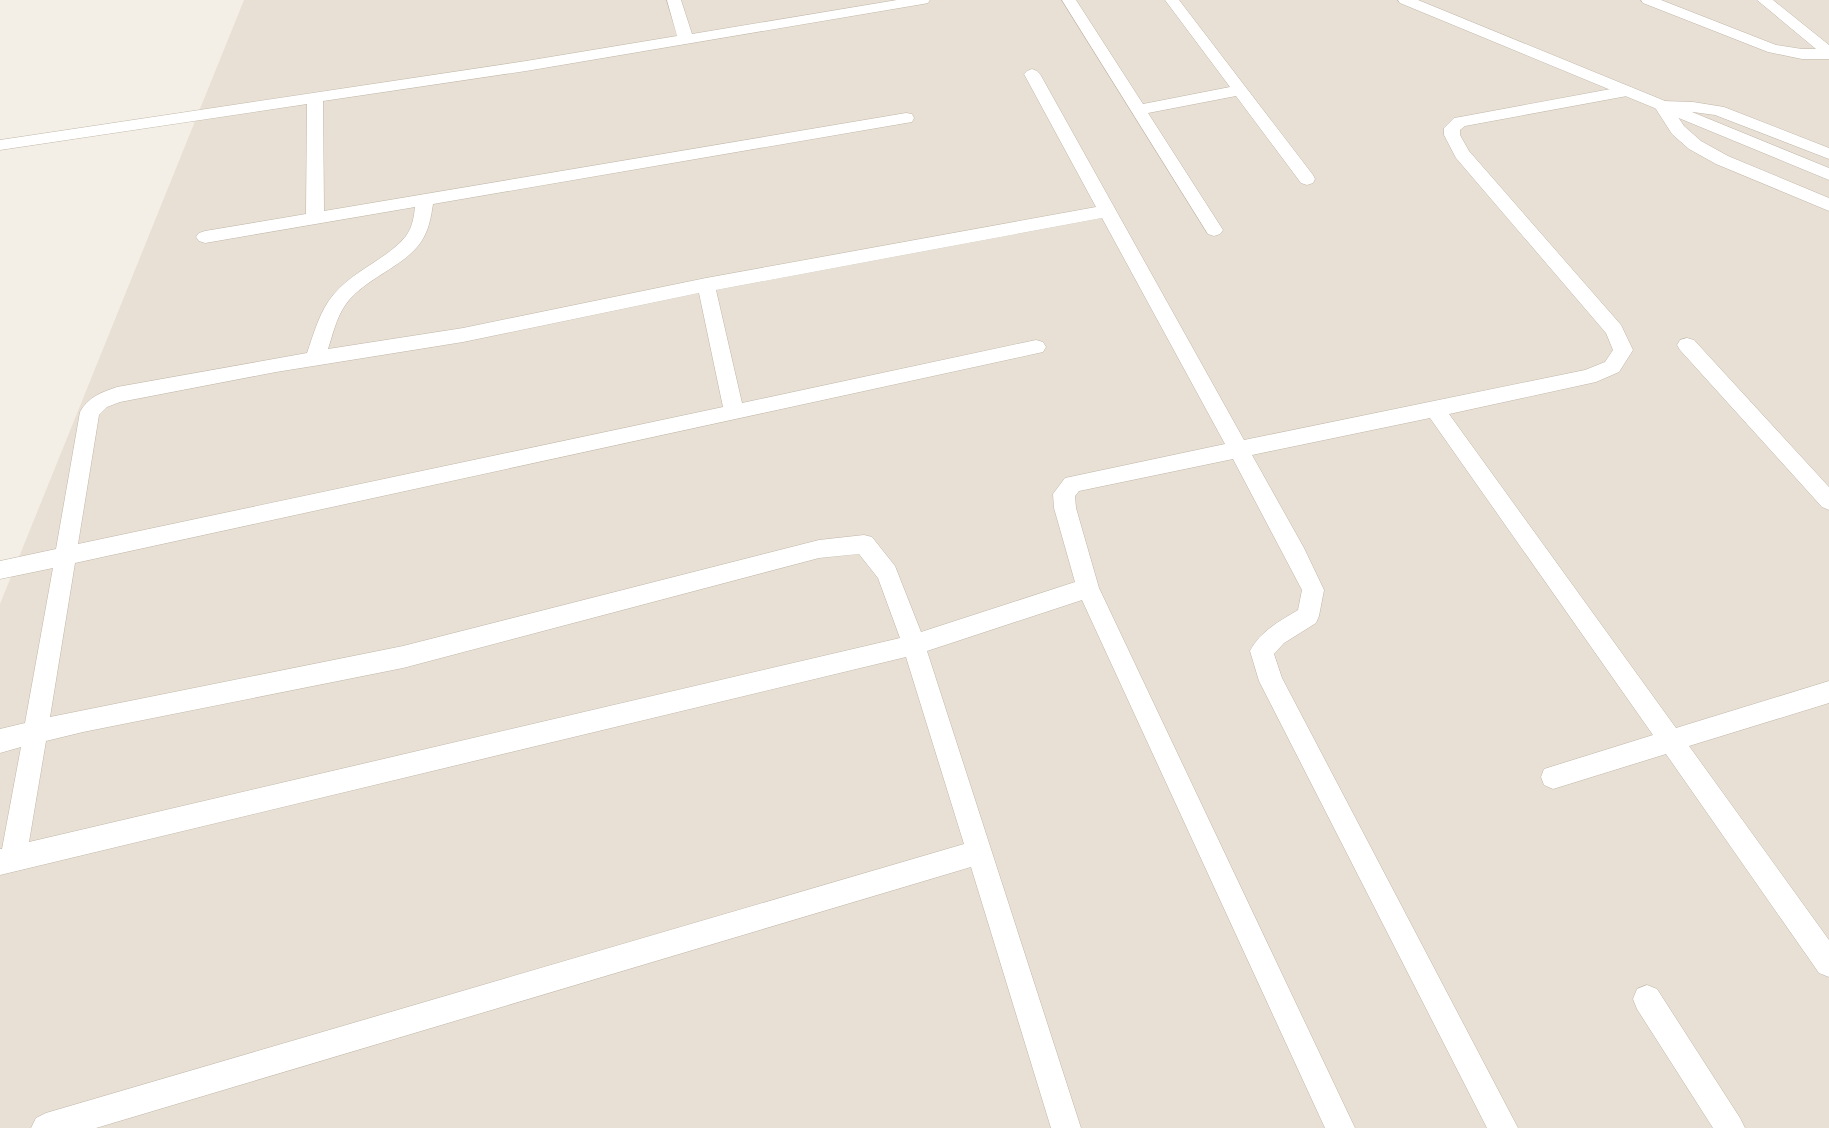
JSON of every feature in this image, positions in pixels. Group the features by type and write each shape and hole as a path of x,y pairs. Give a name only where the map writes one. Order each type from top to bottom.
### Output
{"street":[{"path":"674,0 686,40"},
{"path":"0,145 526,66 923,0"},
{"path":"1069,0 1214,230"},
{"path":"1172,0 1307,179"},
{"path":"1405,0 1829,174"},
{"path":"1648,0 1773,48 1802,54 1829,53"},
{"path":"1764,0 1829,53"},
{"path":"1032,74 1237,450 1296,555 1313,590 1308,616 1276,636 1262,651 1271,681 1503,1128"},
{"path":"1138,110 1240,90"},
{"path":"1340,1128 1088,588 1065,508 1064,494 1072,484 1589,377 1612,367 1623,350 1614,330 1462,154 1452,135 1452,128 1460,122 1626,91"},
{"path":"315,98 315,219"},
{"path":"1662,106 1693,107 1718,112 1829,154"},
{"path":"1662,106 1678,130 1696,145 1722,160 1829,205"},
{"path":"205,237 906,118"},
{"path":"315,358 328,320 340,299 362,278 399,253 414,239 422,221 425,200"},
{"path":"1088,588 914,645 6,861 37,731 64,556 90,412 100,402 117,395 315,358 463,335 706,285 1107,211"},
{"path":"706,285 734,412"},
{"path":"1686,345 1829,501"},
{"path":"0,570 1036,347"},
{"path":"1435,409 1829,963"},
{"path":"0,741 37,731 403,657 819,549 864,544 887,573 914,645 1066,1128"},
{"path":"1553,777 1829,692"},
{"path":"46,1128 979,852"},
{"path":"1647,999 1730,1128"}],"shaded area":[{"path":"244,0 1829,0 1829,1128 0,1128 0,604"}]}
